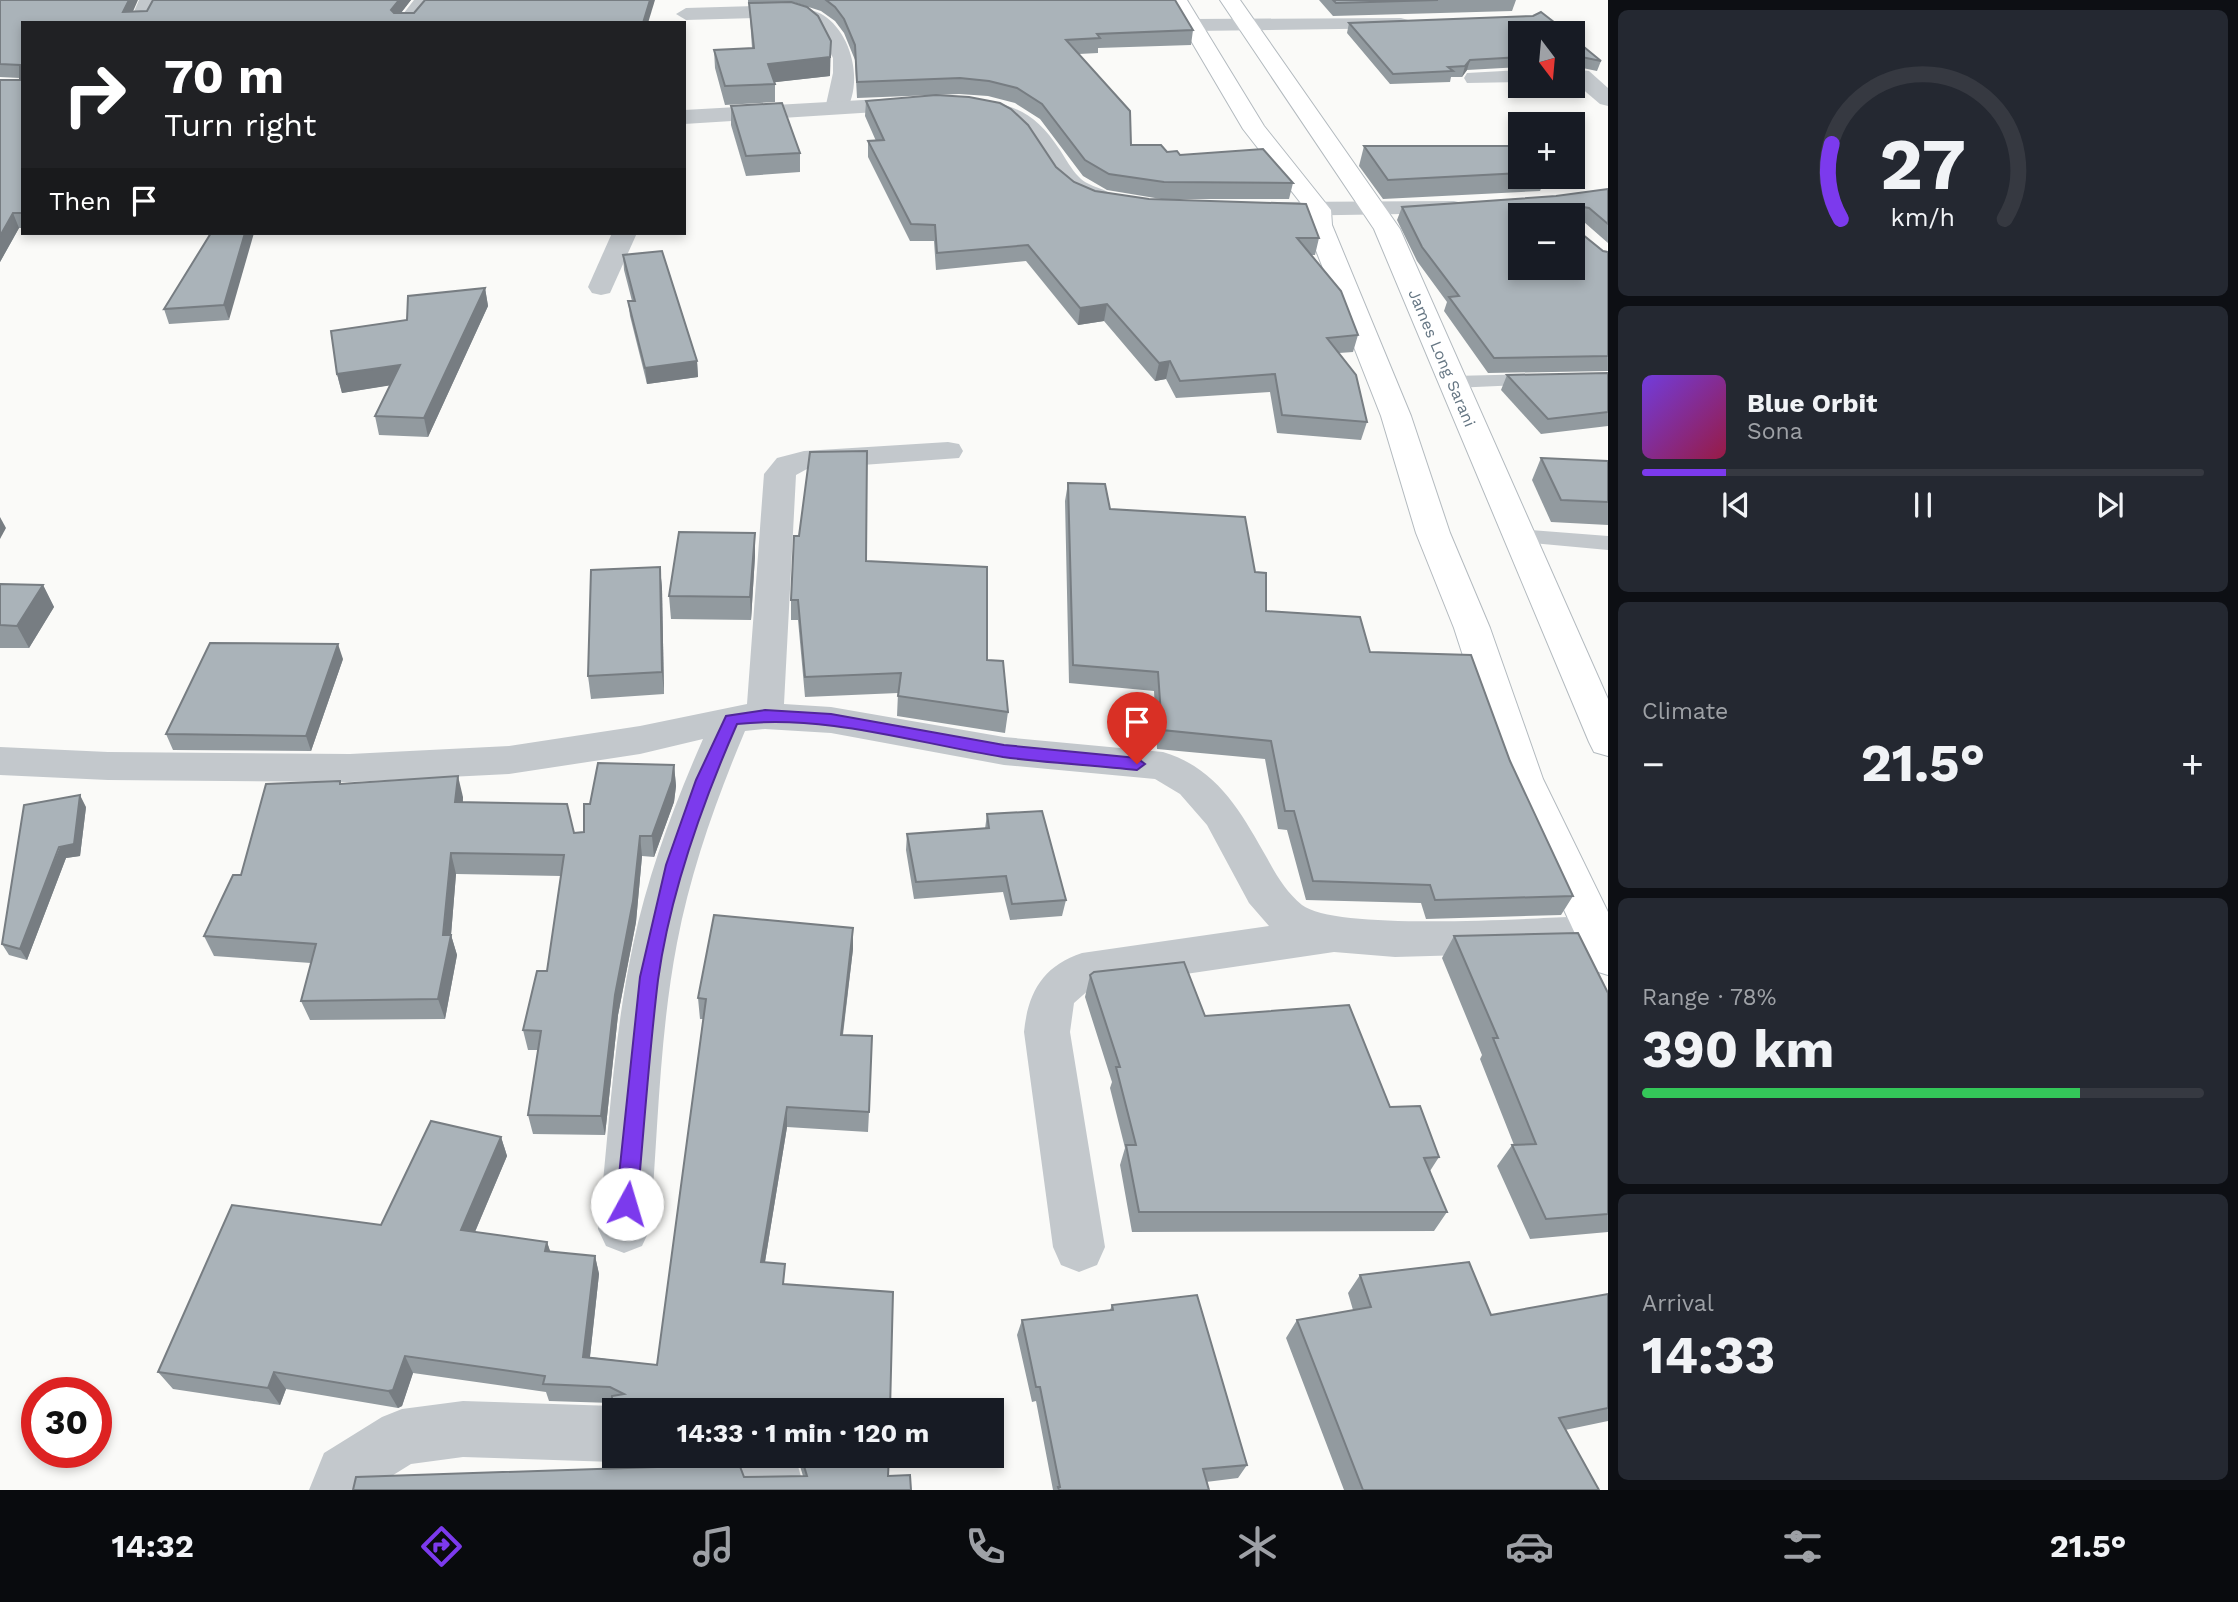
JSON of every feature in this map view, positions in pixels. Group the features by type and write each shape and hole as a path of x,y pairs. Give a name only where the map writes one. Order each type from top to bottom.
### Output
{"main road":[{"name":"James Long Sarani","path":"1230,0 1387,229 1519,536 1605,726"},
{"path":"1185,13 1254,129 1319,209 1319,225 1396,416 1433,533 1472,628 1523,779 1604,941"}],"street":[{"path":"140,21 149,0"},
{"path":"408,21 424,0"},
{"path":"686,14 792,11 815,18 828,29 843,58 844,73 836,109"},
{"path":"1185,13 1247,24 1422,23"},
{"path":"1475,78 1508,77"},
{"path":"1586,80 1608,99"},
{"path":"686,117 948,104 1006,111 1027,122 1040,137 1065,178 1083,192 1123,203"},
{"path":"1264,209 1482,207"},
{"path":"601,287 623,235"},
{"path":"624,1229 649,977 675,865 704,780 748,718 780,474 788,465 804,460 948,451"},
{"path":"0,761 108,766 350,768 509,760 640,740 748,718 831,720 1004,751 1163,766 1194,785 1222,815 1264,891 1288,918 1333,934"},
{"path":"1079,1247 1048,1032 1049,1004 1061,983 1082,971 1333,934 1395,939 1604,941"},
{"path":"338,1490 344,1473 402,1437 463,1429 602,1434"},
{"path":"771,1468 776,1490"}],"lane":[{"path":"1453,382 1554,380"},
{"path":"1519,536 1608,543"}],"building":[{"path":"0,0 129,0 123,12 147,11 153,0 399,0 391,10 394,13 414,13 425,0 650,0 644,21 21,21 21,213 13,213 0,236 0,80 20,80 20,65 0,64"},
{"path":"826,0 1175,0 1193,30 1097,34 1100,38 1066,40 1130,111 1131,145 1161,145 1167,152 1177,151 1180,155 1263,149 1293,183 1164,182 1109,174 1085,160 1042,104 1017,88 960,78 857,82 855,45 844,19"},
{"path":"1333,0 1438,0 1336,3"},
{"path":"791,2 807,7 818,16 831,41 830,57 768,64 775,84 725,86 714,50 754,48 749,3"},
{"path":"1541,12 1553,21 1508,21 1508,58 1470,60 1465,66 1448,67 1453,71 1393,74 1349,23 1533,16"},
{"path":"1586,49 1601,61 1586,58"},
{"path":"936,95 969,97 1000,103 1011,109 1028,125 1056,167 1074,182 1095,191 1149,199 1306,204 1319,238 1297,238 1341,291 1358,335 1327,338 1356,375 1367,422 1282,415 1275,374 1180,381 1170,361 1159,363 1107,304 1080,308 1028,245 937,253 935,225 911,224 868,141 884,140 866,101"},
{"path":"782,103 800,153 746,156 731,106"},
{"path":"1364,146 1508,146 1508,174 1388,180"},
{"path":"1608,189 1608,224 1585,207 1585,203 1508,203 1508,280 1585,280 1585,236 1608,252 1608,356 1494,358 1449,297 1459,296 1422,247 1402,207 1556,196"},
{"path":"210,235 244,235 224,305 164,309"},
{"path":"662,251 697,361 645,368 628,301 635,301 623,255"},
{"path":"485,288 424,418 375,416 400,365 337,374 331,331 407,320 408,296"},
{"path":"1608,373 1608,412 1548,419 1507,375"},
{"path":"867,451 866,561 987,567 987,660 1003,661 1008,712 898,696 901,673 805,677 798,600 791,600 794,536 799,536 810,452"},
{"path":"1541,458 1608,461 1608,502 1561,500"},
{"path":"1068,483 1105,484 1110,509 1245,517 1255,572 1266,573 1266,611 1360,617 1370,652 1471,655 1510,761 1573,896 1435,900 1430,885 1313,881 1294,811 1285,811 1271,741 1162,730 1158,672 1073,665"},
{"path":"679,532 755,533 750,597 669,596"},
{"path":"660,567 662,672 588,676 591,570"},
{"path":"0,584 43,585 17,626 0,625"},
{"path":"210,643 338,644 306,736 166,734"},
{"path":"598,763 674,765 672,781 652,836 640,836 633,901 615,995 601,1116 528,1115 541,1031 523,1030 537,971 547,971 564,855 451,853 443,935 451,935 438,999 301,1001 316,944 204,936 233,875 241,875 266,784 340,781 340,784 458,776 455,802 567,804 574,833 584,832 584,804 590,804"},
{"path":"80,795 74,844 59,847 20,949 2,944 24,805"},
{"path":"1042,811 1066,900 1012,904 1006,876 916,882 907,834 989,828 987,814"},
{"path":"714,915 853,928 841,1035 872,1036 869,1112 787,1107 761,1262 785,1264 783,1284 893,1292 890,1398 612,1398 624,1394 610,1387 543,1384 545,1376 405,1356 393,1390 388,1391 274,1372 268,1388 158,1372 232,1205 381,1225 431,1121 501,1137 461,1230 547,1242 545,1251 595,1256 583,1357 657,1365 706,999 698,998"},
{"path":"1578,933 1608,993 1608,1214 1546,1219 1512,1145 1536,1144 1493,1038 1498,1038 1454,936"},
{"path":"1184,962 1205,1016 1349,1005 1390,1107 1420,1106 1439,1157 1424,1158 1447,1212 1139,1212 1126,1145 1136,1145 1116,1067 1120,1067 1090,975 1094,972"},
{"path":"1469,1262 1491,1315 1608,1294 1608,1408 1559,1418 1599,1490 1363,1490 1297,1320 1371,1307 1360,1275"},
{"path":"1197,1295 1247,1465 1203,1469 1209,1490 1059,1490 1040,1387 1036,1387 1022,1320 1113,1310 1112,1305"},
{"path":"626,1468 741,1468 744,1477 807,1476 805,1468 888,1468 888,1476 910,1475 911,1490 353,1490 356,1477"}],"route":[{"path":"627,1204 649,977 675,865 704,780 731,719 765,716 831,720 1004,751 1137,764"}]}
